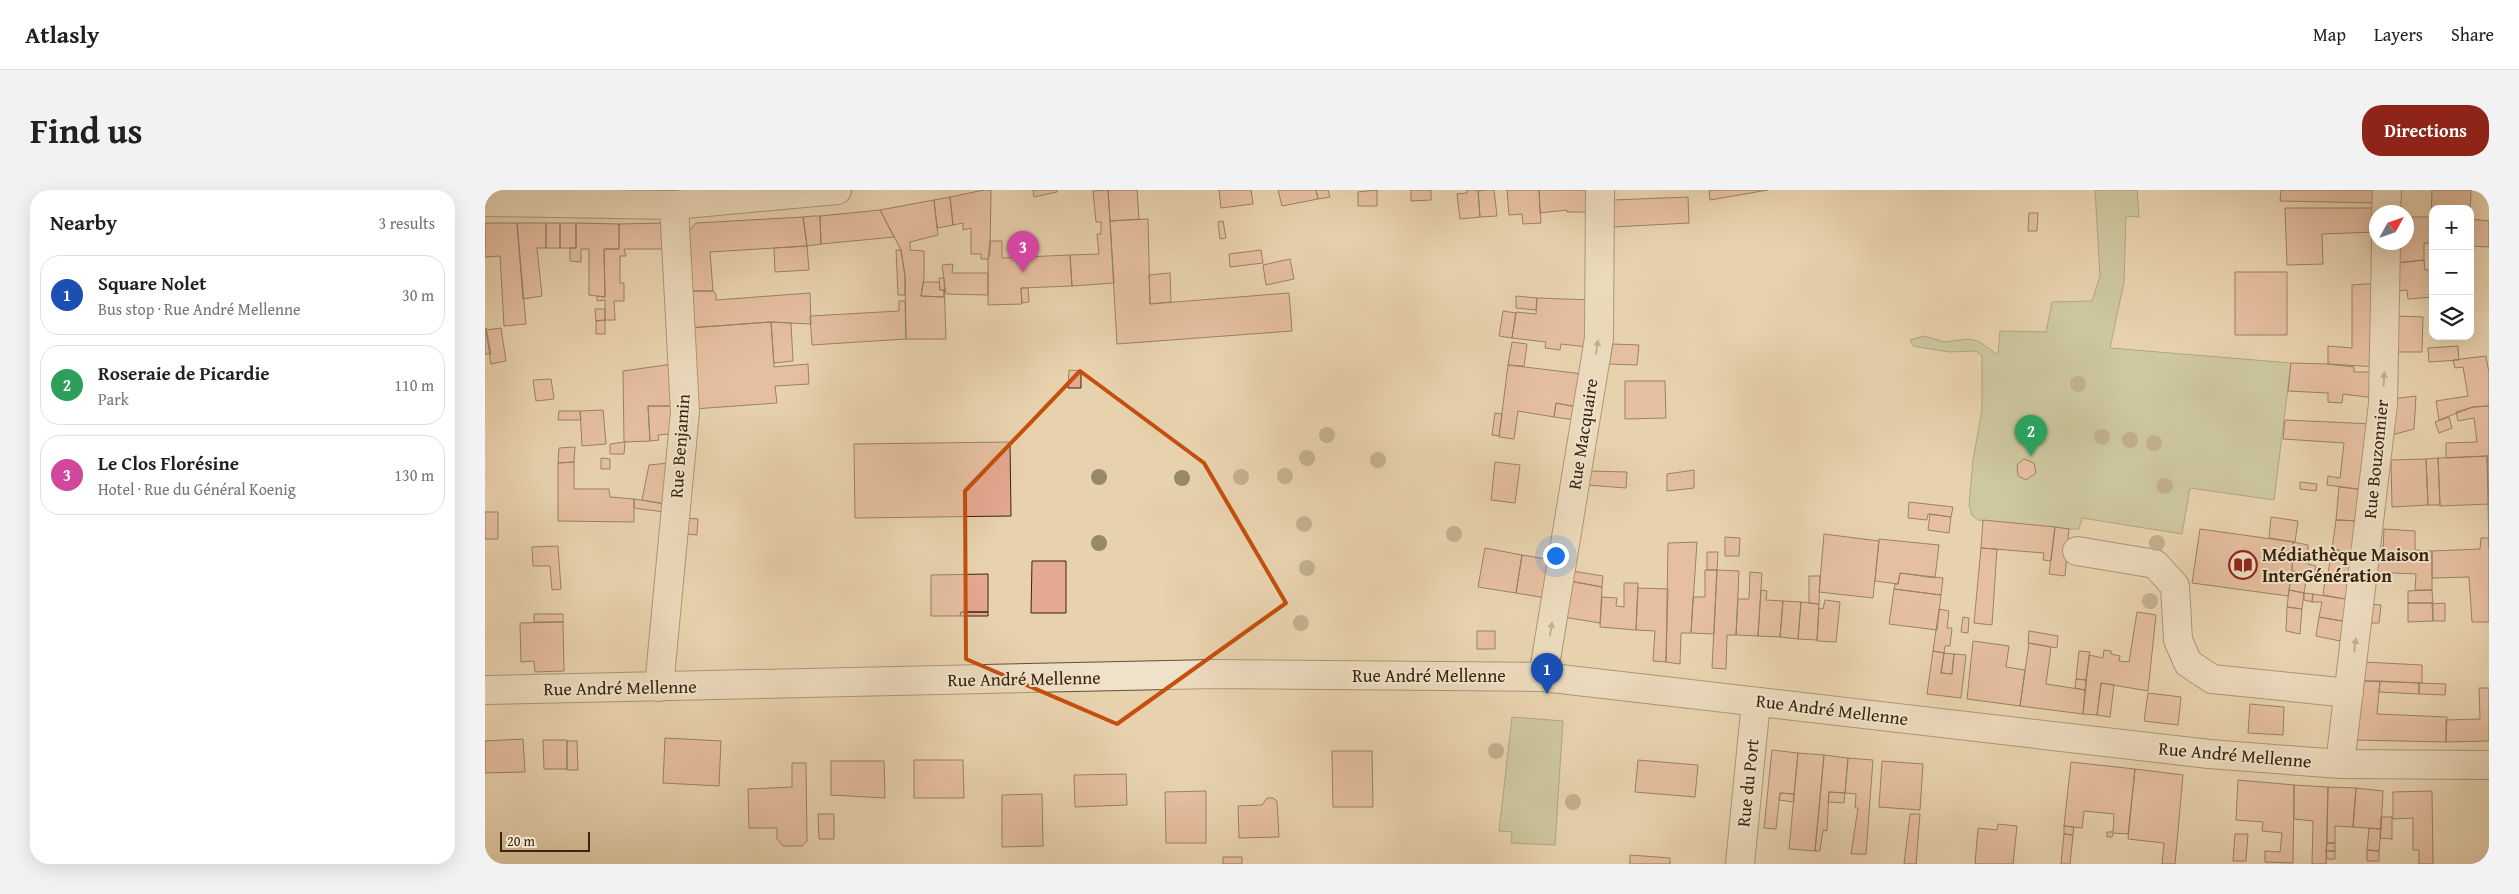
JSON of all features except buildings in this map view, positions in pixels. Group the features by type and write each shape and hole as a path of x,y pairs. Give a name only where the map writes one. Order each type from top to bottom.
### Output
{"street":[{"path":"485,202 674,205 837,190"},
{"name":"Rue Macquaire","path":"1543,677 1599,338 1600,190"},
{"path":"2386,205 2387,190"},
{"name":"Rue Benjamin","path":"659,687 685,412 674,205"},
{"name":"Rue Bouzonnier","path":"2340,764 2383,404 2386,250"},
{"path":"2077,551 2155,564 2175,586 2178,640 2188,663 2212,679 2349,693"},
{"name":"Rue André Mellenne","path":"485,690 1214,674 1543,677 2209,754 2340,764 2489,765"},
{"name":"Rue du Port","path":"1740,864 1757,702"}],"highlighted area":[{"path":"1080,371 1204,463 1286,603 1117,724 966,659 965,491"}],"green space":[{"path":"2095,190 2137,190 2139,217 2126,216 2124,282 2110,348 2291,363 2274,500 2190,488 2182,534 2082,518 2079,529 2069,529 1978,520 1972,515 1969,505 1973,460 1982,410 1982,356 1976,351 1949,352 1913,346 1910,340 1924,336 1945,342 1967,339 1978,341 1998,355 2000,331 2046,332 2052,302 2092,301 2100,276"},
{"path":"1512,717 1563,721 1555,845 1511,843 1512,832 1499,831"}],"place":[{"name":"Le Clos Florésine","path":"1023,272"},
{"name":"Roseraie de Picardie","path":"2031,456"},
{"name":"Médiathèque Maison InterGénération","path":"2243,565"},
{"name":"Square Nolet","path":"1547,694"}]}
